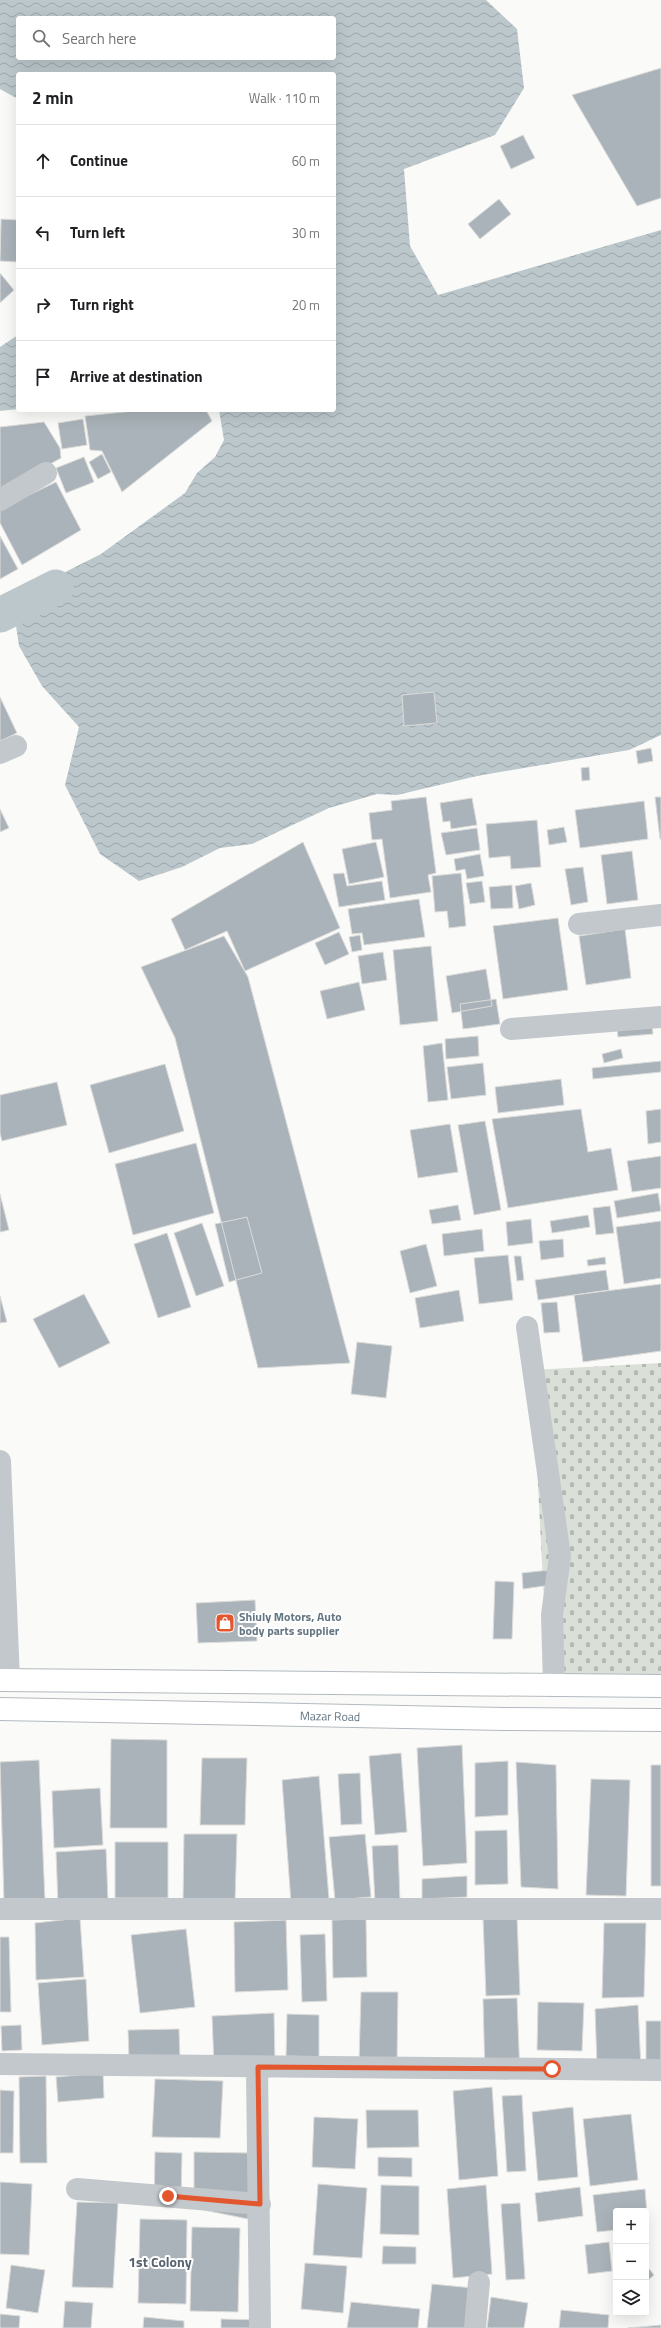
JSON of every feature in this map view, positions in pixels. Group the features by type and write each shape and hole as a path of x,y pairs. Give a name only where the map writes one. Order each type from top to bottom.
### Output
{"main road":[{"path":"4,1680 661,1686"},
{"name":"Mazar Road","path":"0,1709 504,1719 661,1720"}],"street":[{"path":"0,500 46,473"},
{"path":"579,924 661,915"},
{"path":"511,1029 661,1017"},
{"path":"527,1327 560,1556 552,1615 554,1685"},
{"path":"0,1461 4,1680"},
{"path":"0,1909 661,1909"},
{"path":"0,2064 661,2070"},
{"path":"258,2067 260,2328"},
{"path":"77,2189 260,2204"},
{"path":"475,2328 479,2282"}],"green space":[{"path":"661,1363 661,1691 549,1697 532,1370"}],"water":[{"path":"0,0 486,0 517,29 524,88 495,135 404,169 410,246 438,295 661,230 661,735 629,750 477,776 397,795 377,794 329,808 252,844 220,848 182,867 139,881 100,854 65,785 79,727 42,686 19,646 12,599 101,554 185,493 197,473 215,457 224,440 219,412 336,412 336,72 16,72 16,98 0,89"},
{"path":"16,336 16,409 0,411 0,347"}],"building":[{"path":"661,68 661,198 637,206 572,95"},
{"path":"523,135 535,158 511,169 500,146"},
{"path":"499,199 511,214 480,239 468,224"},
{"path":"1,219 16,220 16,262 0,261"},
{"path":"0,273 14,290 0,303"},
{"path":"124,412 207,412 212,421 122,492 102,451 90,450 85,416"},
{"path":"83,419 87,445 62,449 58,423"},
{"path":"44,422 60,448 61,458 0,492 0,427"},
{"path":"102,454 111,472 98,479 89,462"},
{"path":"84,457 94,482 66,493 56,468"},
{"path":"56,482 81,530 22,565 0,523 0,509"},
{"path":"0,536 18,569 0,579"},
{"path":"434,692 437,723 404,726 402,695"},
{"path":"0,697 17,733 0,741"},
{"path":"651,748 653,761 638,764 636,751"},
{"path":"589,767 590,780 582,781 581,768"},
{"path":"426,797 436,873 428,875 431,892 390,898 382,839 372,840 369,813 392,810 391,801"},
{"path":"655,797 661,797 661,839 660,839"},
{"path":"472,798 477,825 451,829 450,821 443,822 440,803"},
{"path":"644,801 648,839 580,848 575,810"},
{"path":"0,809 9,828 0,832"},
{"path":"537,820 541,867 511,869 510,856 489,858 486,824"},
{"path":"564,827 567,842 549,845 547,830"},
{"path":"477,828 480,850 446,855 441,833"},
{"path":"303,842 340,928 245,971 227,931 185,950 171,919"},
{"path":"376,842 384,877 349,884 342,849"},
{"path":"632,851 638,900 607,904 601,855"},
{"path":"480,854 484,876 467,879 465,869 456,871 454,859"},
{"path":"583,867 588,902 571,905 565,869"},
{"path":"344,873 347,886 382,881 385,900 339,907 333,874"},
{"path":"461,873 466,926 449,928 447,911 435,912 432,876"},
{"path":"482,881 485,902 470,904 466,883"},
{"path":"531,883 535,905 519,909 515,886"},
{"path":"512,885 513,908 491,909 489,887"},
{"path":"419,899 425,937 364,945 362,933 352,934 348,909"},
{"path":"558,918 568,990 503,999 493,926"},
{"path":"625,929 631,978 586,985 579,936"},
{"path":"339,932 349,954 325,965 315,943"},
{"path":"360,935 362,950 352,952 349,937"},
{"path":"224,936 248,977 350,1363 258,1368 175,1038 141,967"},
{"path":"431,946 438,1021 400,1025 393,950"},
{"path":"383,952 387,980 362,984 358,956"},
{"path":"486,969 492,1006 452,1013 446,976"},
{"path":"359,982 365,1010 327,1019 320,991"},
{"path":"496,999 500,1024 463,1029 460,1004"},
{"path":"652,1025 653,1034 618,1037 617,1029"},
{"path":"478,1036 479,1056 446,1059 445,1039"},
{"path":"442,1043 448,1100 428,1102 423,1046"},
{"path":"621,1049 623,1058 604,1063 602,1054"},
{"path":"661,1061 661,1072 593,1079 592,1068"},
{"path":"483,1063 486,1095 451,1099 447,1067"},
{"path":"165,1064 184,1131 109,1153 90,1085"},
{"path":"561,1079 564,1105 498,1113 495,1087"},
{"path":"57,1082 67,1125 2,1141 0,1133 0,1095"},
{"path":"581,1109 588,1152 611,1148 618,1190 508,1208 492,1119"},
{"path":"661,1109 661,1142 648,1144 646,1111"},
{"path":"485,1121 501,1210 474,1215 458,1125"},
{"path":"450,1124 458,1172 418,1178 410,1130"},
{"path":"196,1143 214,1213 133,1235 115,1164"},
{"path":"661,1156 661,1188 632,1192 627,1161"},
{"path":"658,1193 661,1211 617,1218 614,1201"},
{"path":"0,1194 9,1230 0,1232"},
{"path":"458,1205 461,1220 432,1224 429,1210"},
{"path":"610,1206 614,1233 596,1235 593,1208"},
{"path":"588,1215 590,1227 552,1233 550,1221"},
{"path":"247,1217 262,1273 229,1282 215,1224"},
{"path":"531,1219 533,1243 508,1246 506,1222"},
{"path":"661,1221 661,1278 624,1284 616,1227"},
{"path":"202,1223 224,1286 196,1296 174,1233"},
{"path":"482,1229 484,1251 444,1256 442,1234"},
{"path":"167,1233 191,1307 158,1318 134,1244"},
{"path":"563,1239 564,1257 541,1260 539,1241"},
{"path":"426,1244 437,1286 410,1293 400,1251"},
{"path":"508,1255 513,1300 479,1304 474,1258"},
{"path":"514,1256 521,1256 524,1280 517,1281"},
{"path":"605,1257 606,1264 588,1266 587,1260"},
{"path":"606,1270 609,1290 538,1300 535,1280"},
{"path":"661,1284 661,1351 583,1362 574,1295"},
{"path":"459,1290 464,1321 420,1328 415,1298"},
{"path":"84,1294 110,1343 59,1368 33,1319"},
{"path":"0,1296 7,1322 0,1323"},
{"path":"557,1302 560,1332 544,1333 541,1303"},
{"path":"357,1342 392,1346 386,1398 351,1394"},
{"path":"549,1570 551,1585 523,1589 522,1573"},
{"path":"495,1581 514,1582 512,1639 493,1639"},
{"path":"255,1600 257,1641 198,1643 196,1603"},
{"path":"111,1739 167,1740 167,1828 110,1828"},
{"path":"462,1745 467,1863 423,1866 417,1748"},
{"path":"401,1753 407,1832 375,1835 369,1756"},
{"path":"202,1758 247,1758 245,1825 200,1825"},
{"path":"39,1760 45,1901 4,1903 0,1762"},
{"path":"508,1761 508,1815 475,1817 475,1763"},
{"path":"516,1762 556,1765 558,1889 521,1887"},
{"path":"651,1765 661,1765 661,1886 651,1886"},
{"path":"360,1773 362,1824 341,1825 338,1774"},
{"path":"319,1776 329,1899 291,1903 282,1780"},
{"path":"591,1779 630,1780 626,1896 586,1895"},
{"path":"100,1788 103,1845 54,1848 52,1791"},
{"path":"507,1830 508,1884 475,1885 475,1831"},
{"path":"184,1834 237,1834 235,1902 183,1901"},
{"path":"365,1834 371,1897 335,1900 329,1837"},
{"path":"115,1842 168,1842 168,1898 115,1898"},
{"path":"398,1845 400,1901 375,1902 372,1846"},
{"path":"106,1849 108,1901 58,1904 56,1852"},
{"path":"467,1876 467,1897 422,1899 422,1879"},
{"path":"517,1917 520,1995 486,1996 483,1918"},
{"path":"80,1918 84,1977 36,1980 35,1923"},
{"path":"366,1919 367,1977 333,1978 332,1920"},
{"path":"286,1920 288,1990 235,1992 234,1922"},
{"path":"604,1923 646,1923 644,1997 602,1998"},
{"path":"186,1929 195,2007 140,2013 131,1935"},
{"path":"325,1934 327,2001 302,2002 300,1935"},
{"path":"0,1937 9,1937 11,2012 0,2012"},
{"path":"86,1979 89,2041 42,2045 38,1983"},
{"path":"361,1992 398,1992 397,2062 359,2062"},
{"path":"517,1998 520,2076 485,2077 483,1999"},
{"path":"538,2002 584,2003 582,2051 537,2050"},
{"path":"638,2005 641,2069 597,2066 595,2009"},
{"path":"274,2013 275,2063 214,2065 212,2016"},
{"path":"287,2014 319,2015 319,2057 286,2056"},
{"path":"646,2021 661,2021 661,2074 646,2074"},
{"path":"21,2025 22,2050 2,2051 1,2026"},
{"path":"179,2029 180,2058 129,2059 128,2030"},
{"path":"103,2073 104,2098 58,2102 56,2077"},
{"path":"46,2076 47,2163 20,2163 19,2077"},
{"path":"155,2079 223,2081 220,2138 152,2137"},
{"path":"492,2087 498,2176 459,2180 453,2091"},
{"path":"0,2090 14,2091 13,2153 0,2153"},
{"path":"522,2095 526,2171 507,2172 502,2096"},
{"path":"573,2107 578,2177 538,2181 532,2112"},
{"path":"366,2110 418,2110 419,2147 367,2148"},
{"path":"631,2114 638,2180 590,2186 583,2119"},
{"path":"314,2117 358,2119 355,2169 312,2167"},
{"path":"155,2152 182,2153 181,2205 154,2205"},
{"path":"194,2152 250,2153 248,2219 194,2208"},
{"path":"378,2157 412,2158 412,2177 378,2176"},
{"path":"0,2182 32,2184 29,2255 0,2254"},
{"path":"318,2184 367,2188 362,2258 313,2255"},
{"path":"381,2185 419,2186 419,2235 380,2234"},
{"path":"486,2185 492,2274 453,2278 447,2189"},
{"path":"580,2187 583,2216 538,2222 535,2193"},
{"path":"645,2189 647,2208 613,2208 613,2230 597,2232 593,2195"},
{"path":"77,2202 118,2203 113,2288 72,2287"},
{"path":"520,2203 525,2279 506,2280 501,2204"},
{"path":"140,2219 187,2220 186,2304 138,2303"},
{"path":"192,2227 240,2228 238,2312 190,2311"},
{"path":"609,2242 612,2271 588,2274 585,2245"},
{"path":"383,2246 416,2247 416,2264 382,2264"},
{"path":"305,2263 347,2266 343,2313 301,2309"},
{"path":"11,2265 45,2270 38,2313 6,2308"},
{"path":"649,2269 654,2275 649,2279"},
{"path":"432,2284 473,2288 469,2328 427,2328"},
{"path":"491,2297 528,2303 524,2328 487,2328"},
{"path":"65,2301 93,2303 91,2328 63,2328"},
{"path":"351,2302 420,2309 418,2328 347,2328"},
{"path":"561,2310 609,2315 608,2328 559,2328"},
{"path":"0,2314 20,2316 19,2328 0,2328"},
{"path":"144,2317 184,2321 184,2328 143,2328"},
{"path":"221,2319 263,2320 262,2328 221,2328"},
{"path":"661,2325 661,2328 628,2328"}],"waterway":[{"path":"0,615 56,587"}],"place":[{"name":"Shiuly Motors, Auto body parts supplier","path":"225,1623"}],"district":[{"name":"1st Colony","path":"160,2261"}],"route":[{"path":"168,2196 260,2204 258,2067 552,2069"}]}
